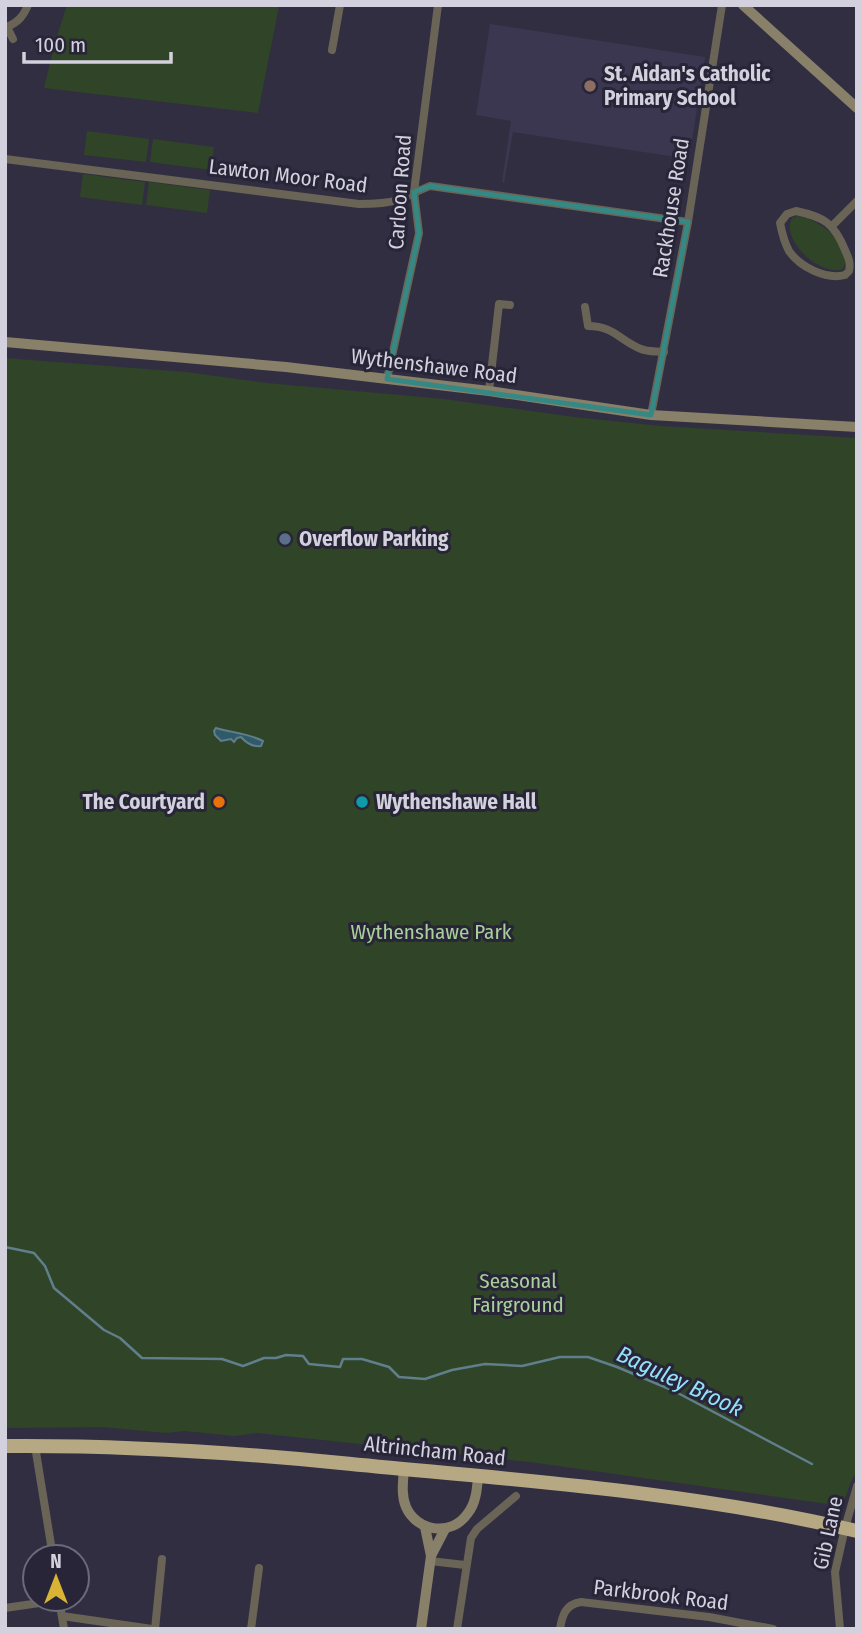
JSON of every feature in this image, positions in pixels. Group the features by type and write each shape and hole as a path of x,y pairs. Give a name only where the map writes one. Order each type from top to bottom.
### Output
{"highway":[{"name":"Altrincham Road","path":"5,1446 115,1447 287,1457 691,1500 851,1529"}],"main road":[{"path":"743,5 857,108"},
{"name":"Wythenshawe Road","path":"5,341 286,367 489,391 651,415 857,427"},
{"path":"404,1469 403,1492 407,1508 415,1521 425,1527 445,1529 468,1514 475,1498 478,1477"},
{"path":"421,1629 430,1559 425,1527"},
{"path":"430,1559 445,1529"}],"street":[{"path":"13,39 7,27 24,15 28,5"},
{"path":"332,50 340,5"},
{"name":"Carloon Road","path":"387,379 419,233 414,192 438,5"},
{"name":"Rackhouse Road","path":"651,415 688,222 722,5"},
{"name":"Lawton Moor Road","path":"5,159 359,204 381,204 401,199 430,186 688,222"},
{"path":"832,226 857,201"},
{"path":"796,211 816,217 832,226 838,234 850,266 849,271 840,277 814,271 801,262 790,252 782,236 780,223 787,214 796,211"},
{"path":"489,302 510,305"},
{"path":"489,391 499,304"},
{"path":"585,307 588,327 615,332 628,343 644,350 664,352"},
{"path":"35,1446 51,1543"},
{"name":"Gib Lane","path":"840,1629 835,1572 851,1529 857,1486"},
{"path":"457,1629 469,1544 473,1533 516,1496"},
{"path":"62,1616 153,1629 162,1559"},
{"path":"430,1559 466,1565"},
{"path":"251,1629 259,1568"},
{"name":"Parkbrook Road","path":"560,1629 567,1609 581,1602 709,1616 773,1629"},
{"path":"61,1613 64,1629"}],"highlighted area":[{"path":"430,186 688,222 651,415 387,379 419,233 414,192"}],"shaded area":[{"name":"St. Aidan's Catholic Primary School","path":"490,24 705,57 689,159 513,132 504,183 502,182 511,121 476,115"}],"green space":[{"path":"67,5 279,6 258,113 44,88"},
{"path":"87,131 149,139 146,162 84,155"},
{"path":"153,139 214,147 211,170 150,162"},
{"path":"83,174 145,182 142,205 80,197"},
{"path":"149,182 210,190 207,213 146,205"},
{"path":"797,216 824,227 839,242 844,251 843,269 824,268 797,246 790,227 792,218"},
{"name":"Wythenshawe Park","path":"5,358 186,372 267,383 444,399 661,426 857,438 857,1472 842,1506 530,1462 257,1433 234,1436 102,1427 5,1428"}],"water":[{"path":"216,728 263,741 261,746 258,746 241,737 234,742 231,739 221,741 215,735"}],"waterway":[{"name":"Baguley Brook","path":"5,1247 34,1253 45,1266 54,1288 142,1358 222,1359 243,1366 264,1358 286,1355 303,1356 309,1364 340,1367 343,1359 362,1359 389,1367 399,1377 425,1379 452,1370 485,1364 522,1366 560,1357 588,1357 674,1391 812,1464"}],"place":[{"name":"St. Aidan's Catholic Primary School","path":"590,86"},
{"name":"Overflow Parking","path":"285,539"},
{"name":"The Courtyard","path":"219,802"},
{"name":"Wythenshawe Hall","path":"362,802"}],"park label":[{"name":"Seasonal Fairground","path":"518,1293"}]}
